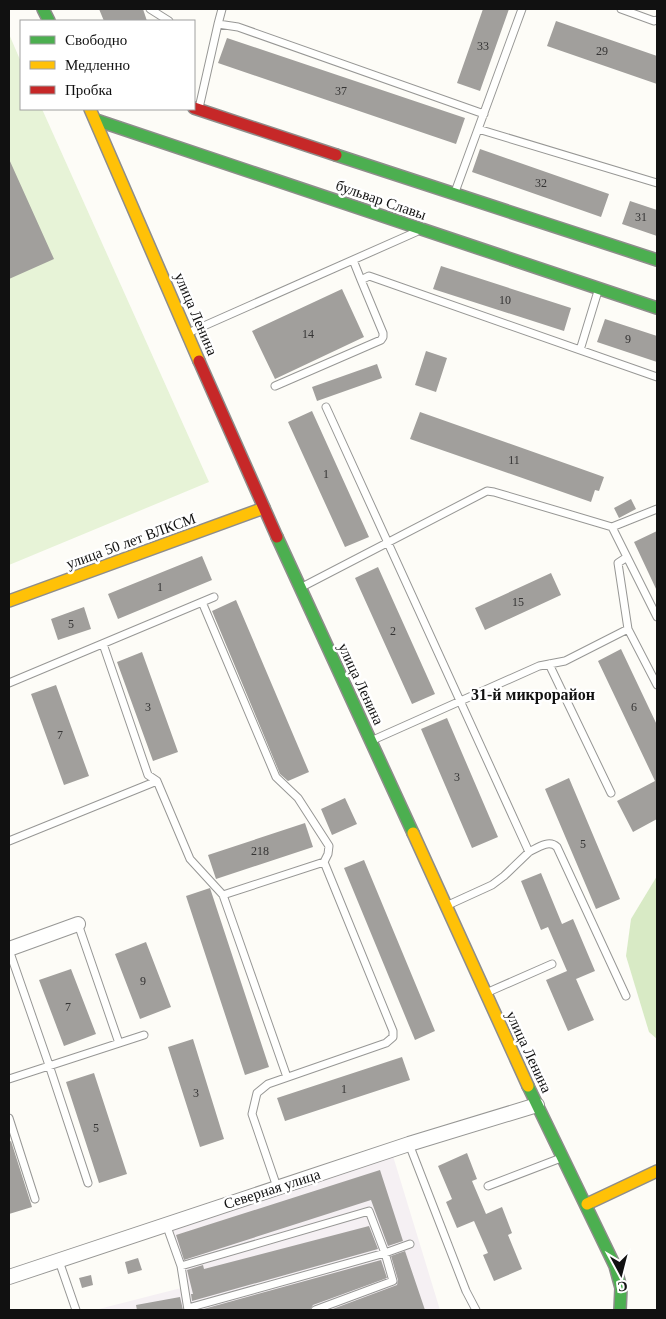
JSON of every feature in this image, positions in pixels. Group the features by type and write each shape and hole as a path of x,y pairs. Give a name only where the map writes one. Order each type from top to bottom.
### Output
{"street":[{"name":"бульвар Славы","path":"196,109 657,260"},
{"name":"улица Ленина","path":"91,110 300,588 537,1105 587,1204 615,1266 620,1279 623,1302"},
{"name":"бульвар Славы","path":"96,120 657,308"},
{"name":"улица 50 лет ВЛКСМ","path":"9,601 264,508"},
{"path":"9,950 78,924"},
{"name":"Северная улица","path":"9,1277 409,1144 537,1105"},
{"path":"587,1204 657,1170"}],"lane":[{"path":"150,9 167,20"},
{"path":"196,109 222,9"},
{"path":"454,194 522,9"},
{"path":"621,9 654,21 657,20"},
{"path":"218,24 238,27 484,114"},
{"path":"478,129 657,183"},
{"path":"188,333 421,229"},
{"path":"275,386 381,340 383,337 353,260"},
{"path":"361,280 369,276 657,377"},
{"path":"580,350 599,288"},
{"path":"326,407 529,852"},
{"path":"300,588 487,491 612,527 657,509"},
{"path":"612,527 657,617"},
{"path":"627,557 618,563 628,629 657,685"},
{"path":"9,682 214,597"},
{"path":"202,602 276,777 298,798 329,846 324,862 223,895"},
{"path":"371,741 539,666 565,661 628,629"},
{"path":"103,644 148,775 157,781 190,859 223,895 287,1077"},
{"path":"549,664 611,794"},
{"path":"9,841 157,781"},
{"path":"446,906 492,885 529,852 550,843 554,844 626,996"},
{"path":"278,1187 252,1114 257,1093 268,1084 386,1043 393,1037 393,1031 324,862"},
{"path":"78,924 119,1043"},
{"path":"9,950 88,1183"},
{"path":"486,993 552,964"},
{"path":"9,1079 144,1035"},
{"path":"9,1118 35,1199"},
{"path":"409,1144 466,1292 476,1310"},
{"path":"488,1186 563,1157"},
{"path":"181,1266 368,1211 385,1253 393,1281 315,1310"},
{"path":"166,1224 181,1266 188,1309 385,1253 410,1244"},
{"path":"59,1261 76,1310"}],"shaded area":[{"path":"393,1156 440,1310 95,1310 185,1287 172,1229"}],"green space":[{"path":"9,34 20,60 20,110 42,110 209,482 9,565"},
{"path":"657,876 657,1039 649,1032 626,956 631,919"}],"building":[{"path":"99,9 143,9 147,20 104,20"},
{"path":"483,9 509,9 480,91 457,83"},
{"path":"556,21 657,56 657,84 547,46"},
{"path":"227,38 465,118 456,144 218,63"},
{"path":"480,149 609,194 601,217 472,172"},
{"path":"9,159 54,259 9,279"},
{"path":"630,201 657,210 657,236 622,224"},
{"path":"441,266 571,308 564,331 433,289"},
{"path":"342,289 364,337 275,379 252,331"},
{"path":"605,319 657,336 657,362 597,342"},
{"path":"426,351 447,358 436,392 415,385"},
{"path":"377,364 382,378 317,401 312,387"},
{"path":"312,411 369,537 345,547 288,422"},
{"path":"420,412 604,477 599,491 595,490 591,502 410,439"},
{"path":"631,499 636,509 619,518 614,508"},
{"path":"657,531 657,591 634,542"},
{"path":"202,556 212,580 118,619 108,594"},
{"path":"378,567 435,694 412,704 355,578"},
{"path":"551,573 561,595 485,630 475,608"},
{"path":"236,600 309,772 288,781 280,774 212,611"},
{"path":"84,607 91,629 58,640 51,619"},
{"path":"621,649 657,725 657,819 633,832 617,801 655,781 598,661"},
{"path":"142,652 178,752 153,761 117,662"},
{"path":"56,685 89,776 64,785 31,694"},
{"path":"447,718 498,837 472,848 421,729"},
{"path":"569,778 620,899 596,909 545,789"},
{"path":"345,798 357,824 332,835 321,809"},
{"path":"305,823 313,847 216,879 208,855"},
{"path":"364,860 435,1031 415,1040 344,868"},
{"path":"541,873 562,924 573,919 595,971 576,979 594,1020 568,1031 546,980 567,971 548,927 541,930 521,881"},
{"path":"210,888 269,1067 245,1075 186,896"},
{"path":"146,942 171,1007 140,1019 115,954"},
{"path":"71,969 96,1034 64,1046 39,980"},
{"path":"193,1039 224,1139 200,1147 168,1047"},
{"path":"402,1057 410,1080 285,1121 277,1098"},
{"path":"94,1073 127,1174 99,1183 66,1082"},
{"path":"11,1141 32,1207 9,1214 9,1142"},
{"path":"467,1153 477,1179 472,1181 486,1214 502,1207 512,1233 508,1235 522,1269 494,1281 483,1255 488,1253 474,1221 457,1228 446,1202 452,1199 438,1166"},
{"path":"380,1170 403,1241 388,1246 371,1200 184,1260 176,1235"},
{"path":"369,1226 378,1249 192,1301 191,1294 193,1294 187,1270 203,1265 204,1269"},
{"path":"405,1251 425,1310 330,1310 397,1285 398,1280 391,1256"},
{"path":"138,1258 142,1270 128,1274 125,1262"},
{"path":"381,1260 387,1278 313,1305 310,1310 200,1310"},
{"path":"91,1275 93,1285 82,1288 79,1278"},
{"path":"180,1297 183,1310 137,1310 136,1305"}],"traffic: fast":[{"path":"43,9 48,20"},
{"path":"96,120 657,308"},
{"path":"336,155 657,260"},
{"path":"277,537 413,833"},
{"path":"528,1086 615,1266 621,1288 620,1310"}],"traffic: slow":[{"path":"90,110 199,361"},
{"path":"9,601 264,508"},
{"path":"413,833 528,1086"},
{"path":"587,1204 657,1171"}],"traffic: jam":[{"path":"195,108 336,155"},
{"path":"199,361 277,537"}],"district":[{"name":"31-й микрорайон","path":"533,694"}]}
